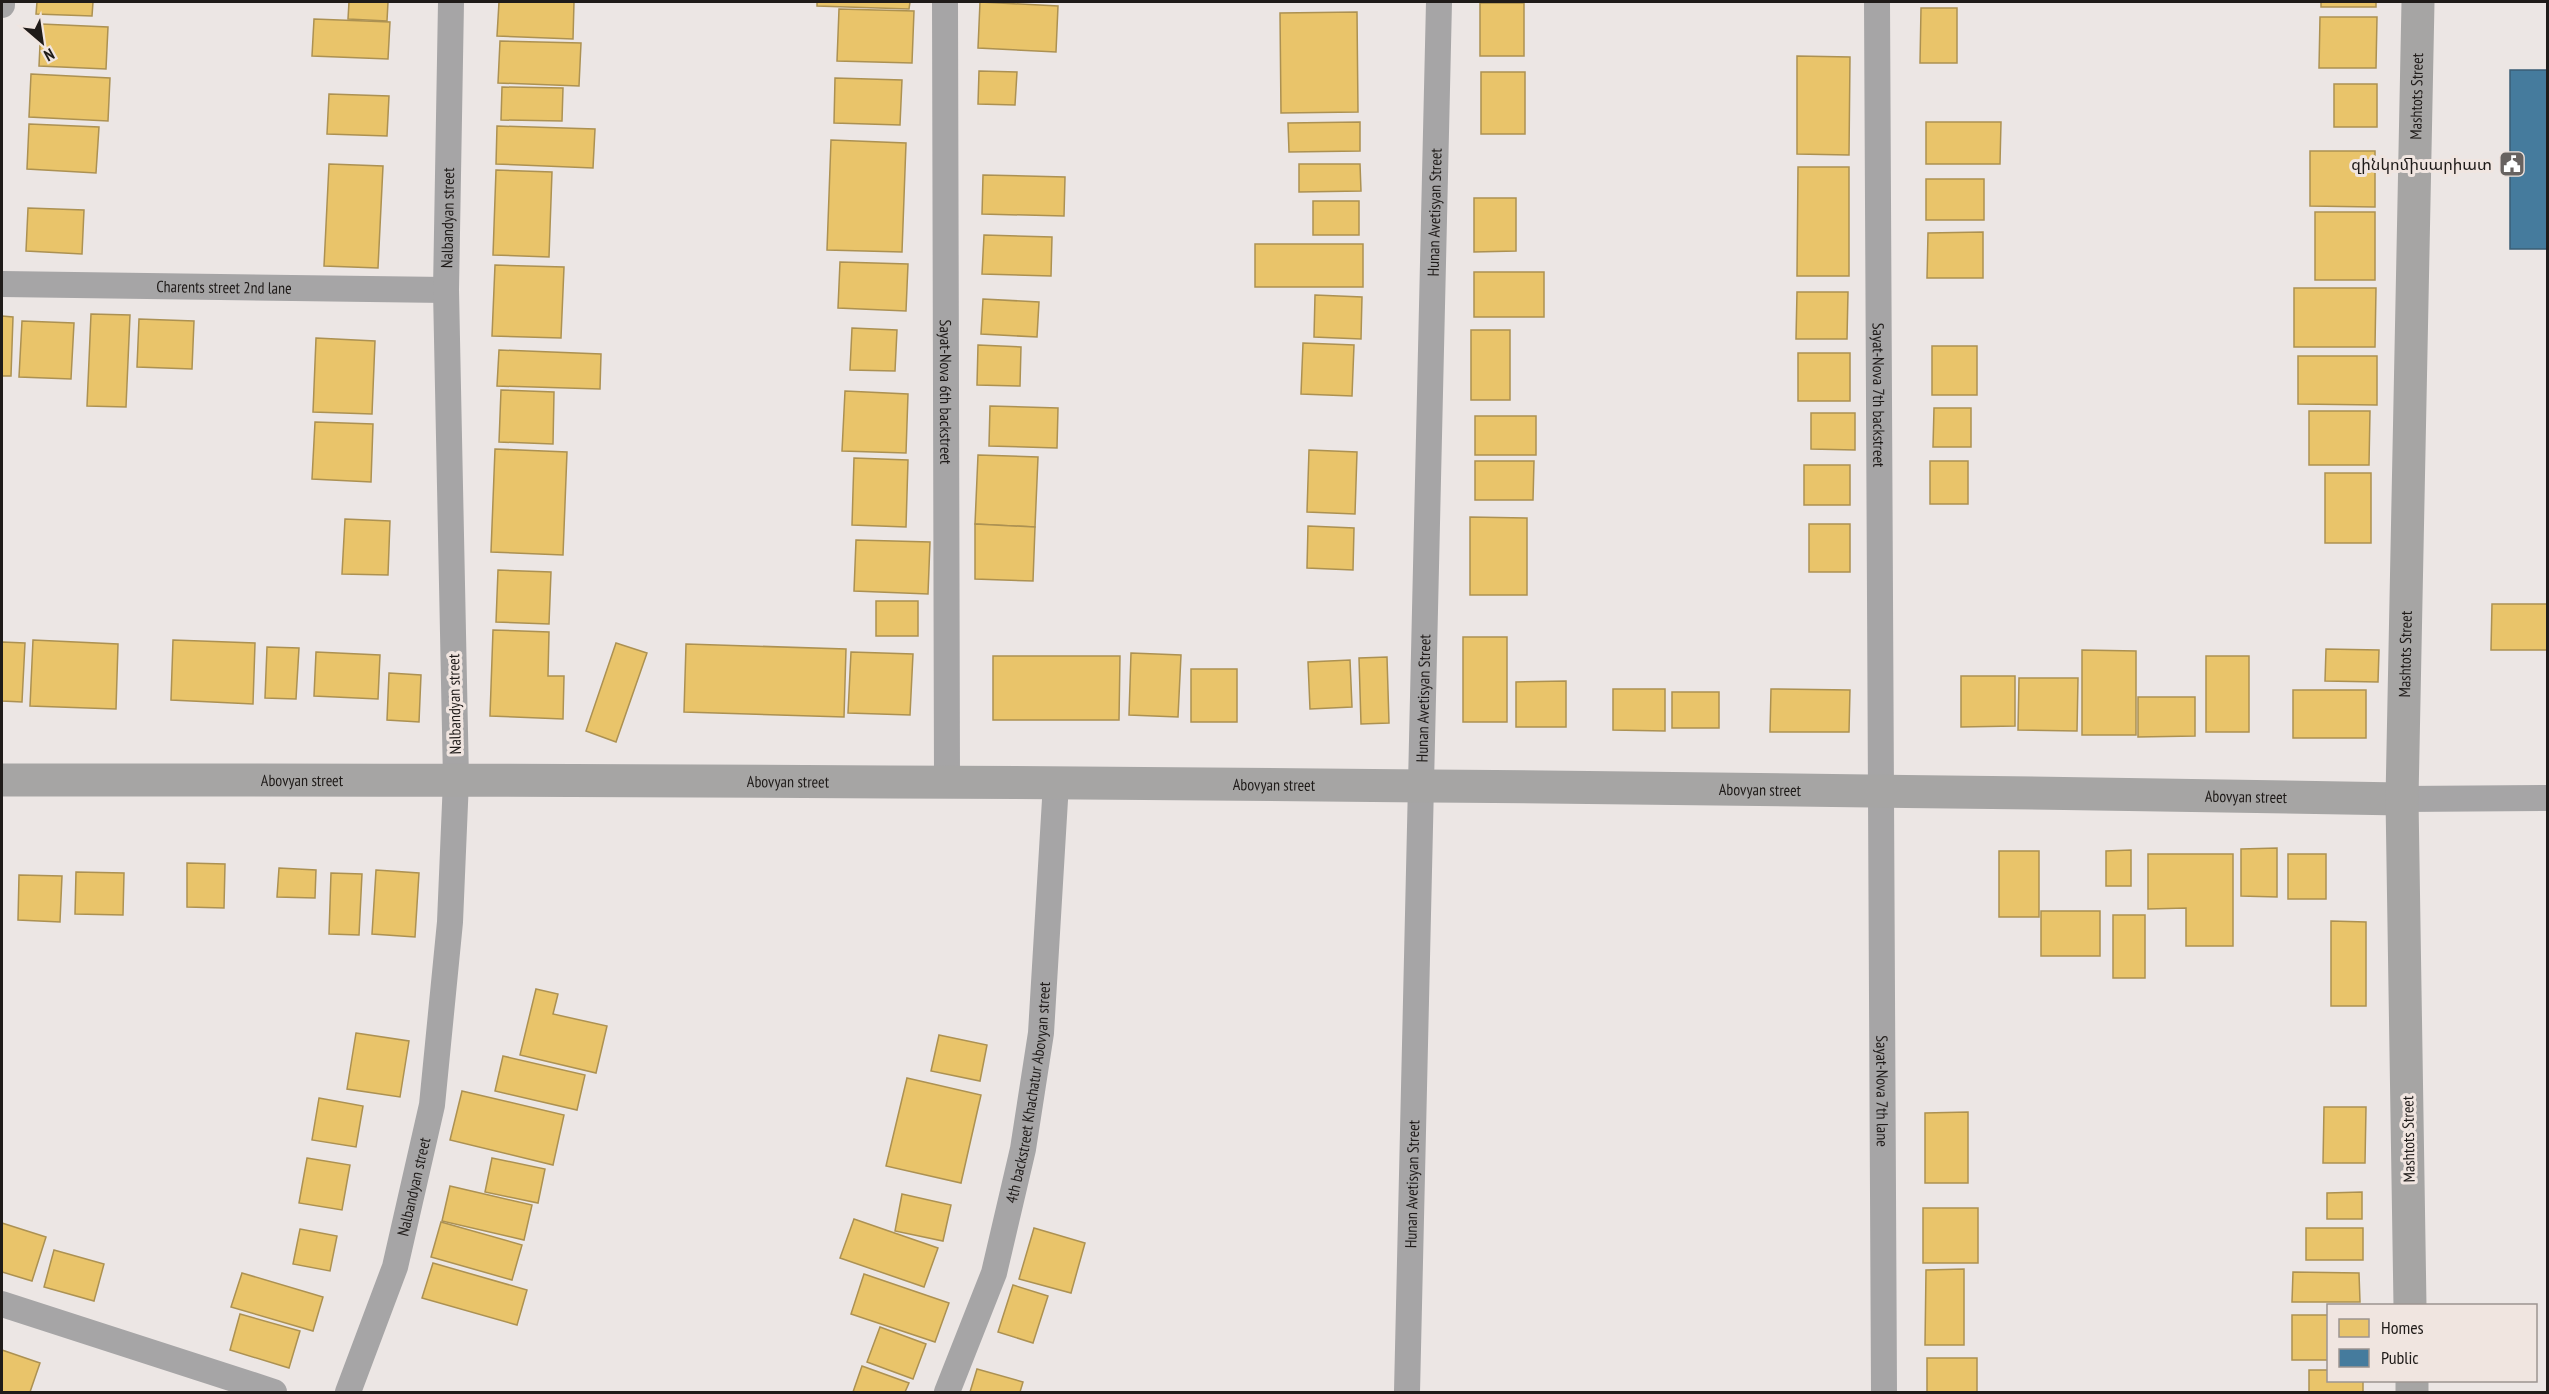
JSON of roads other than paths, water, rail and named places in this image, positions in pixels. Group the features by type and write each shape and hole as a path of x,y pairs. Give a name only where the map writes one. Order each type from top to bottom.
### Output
{"main road":[{"name":"Mashtots Street","path":"2410,1304 2402,798 2418,2"},
{"name":"Abovyan street","path":"2,780 947,782 1881,789 2402,798"}],"street":[{"name":"Nalbandyan street","path":"348,1392 395,1268 432,1105 450,922 456,780 446,290 452,2"},
{"name":"Sayat-Nova 6th backstreet","path":"945,2 947,782"},
{"name":"Hunan Avetisyan Street","path":"1407,1392 1439,2"},
{"name":"Sayat-Nova 7th backstreet","path":"1876,2 1881,789"},
{"name":"Charents street 2nd lane","path":"2,285 446,290"},
{"name":"4th backstreet Khachatur Abovyan street","path":"947,1392 994,1273 1023,1149 1041,1034 1056,783"},
{"name":"Sayat-Nova 7th lane","path":"1881,789 1884,1392"},
{"name":"Abovyan street","path":"2402,798 2547,798"},
{"path":"2,1304 274,1392"}],"place":[{"name":"զինկոմիսարիատ","path":"2512,164"}]}
